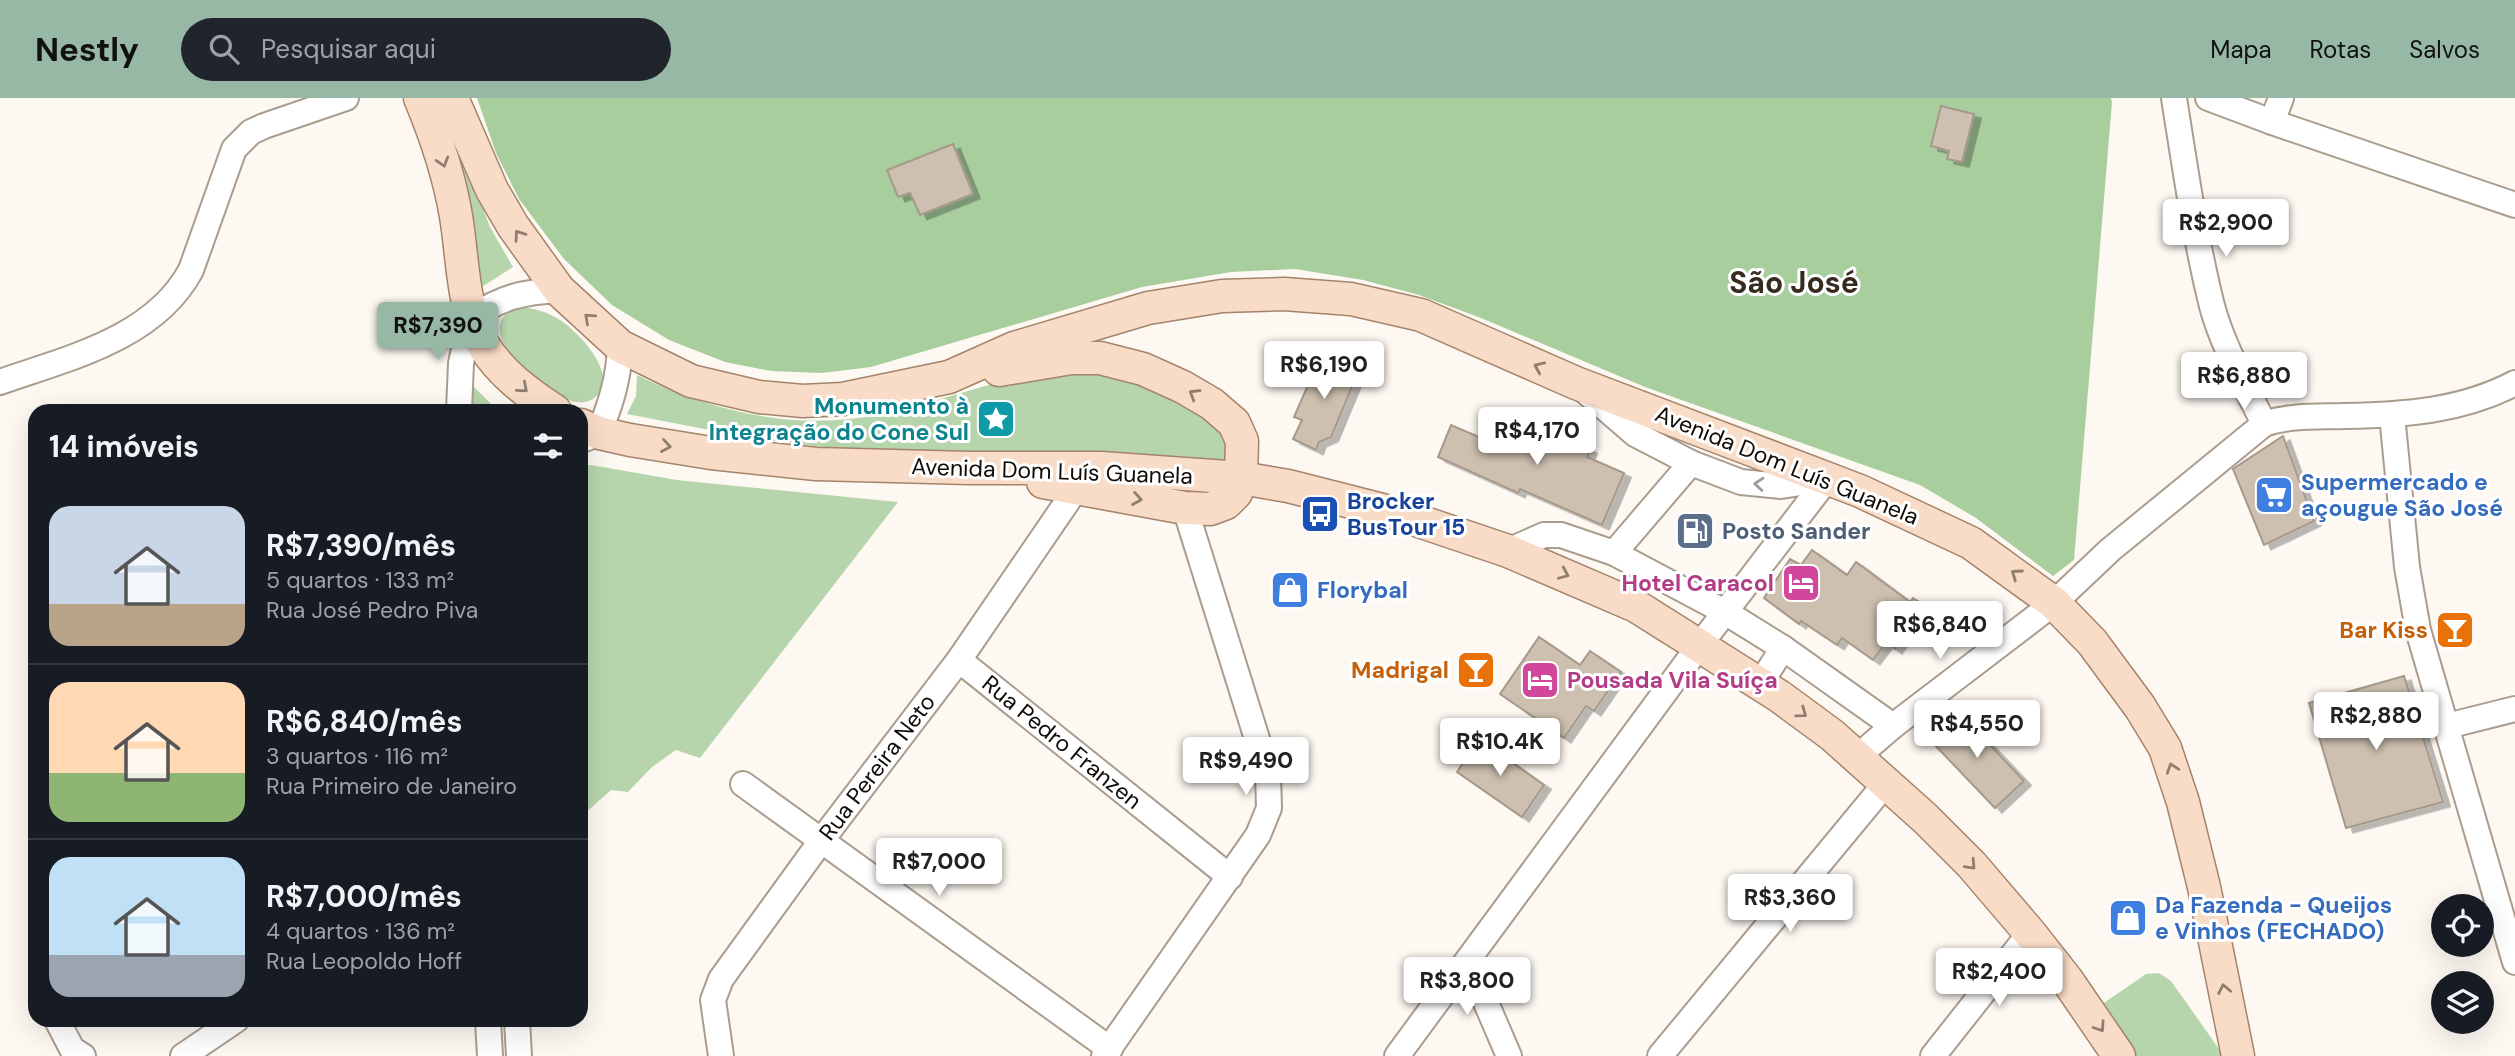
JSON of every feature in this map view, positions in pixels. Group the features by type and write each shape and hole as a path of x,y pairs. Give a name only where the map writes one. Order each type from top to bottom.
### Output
{"main road":[{"path":"420,98 434,131 447,176 471,318 485,347 507,374 545,404"},
{"name":"Avenida Dom Luís Guanela","path":"452,98 492,191 513,226 559,290 620,345 691,381 726,391 803,401 843,399 950,377 1014,348 1148,308 1222,296 1284,294 1351,299 1421,315 1576,383 1695,426 1895,506 1971,543 2054,603 2092,642 2140,707 2165,748 2183,802 2201,875 2238,1056"},
{"path":"950,377 1071,358 1100,358 1143,369 1183,387 1212,404 1234,423 1242,441 1241,478 1236,493 1226,503 1210,509 1185,508 973,468"},
{"name":"Avenida Dom Luís Guanela","path":"588,433 711,453 816,464 1101,468 1241,478 1288,486 1398,513 1508,551 1636,606 1760,684 1821,727 1886,783 1962,855 2067,980 2119,1056"}],"street":[{"path":"0,382 115,339 143,323 166,305 183,285 191,270 234,149 251,132 264,126 345,98"},
{"path":"2174,98 2193,217 2213,307 2229,351 2264,424"},
{"path":"2208,98 2515,205"},
{"path":"2272,122 2281,98"},
{"path":"459,404 461,363 471,318 490,304 505,298 524,293 559,290"},
{"path":"588,431 617,382 620,345"},
{"path":"1576,383 1635,434 1691,463 1741,482 1781,486 1827,479"},
{"path":"1857,757 1893,726 2054,603 2110,550 2264,424 2286,418 2432,411 2491,395 2515,383"},
{"path":"2392,415 2407,567 2418,630 2515,962"},
{"path":"1614,554 1691,463"},
{"path":"1397,1056 1699,646 1827,479"},
{"name":"Rua Pereira Neto","path":"721,1056 713,1000 721,979 821,841 959,660 1076,489"},
{"path":"743,784 1107,1052 1258,835 1269,807 1268,774 1185,508"},
{"path":"1508,551 1544,535 1561,535 1614,554 1725,612 1783,648 1893,726"},
{"path":"1760,684 1783,648"},
{"name":"Rua Pedro Franzen","path":"959,660 1230,877"},
{"path":"2447,726 2515,709"},
{"path":"1660,1056 1886,783"},
{"path":"1933,1056 2030,933"},
{"path":"1468,961 1508,1056"},
{"path":"61,1027 72,1049 83,1056"},
{"path":"183,1056 226,1027"},
{"path":"488,1027 490,1056"},
{"path":"517,1027 519,1056"}],"green space":[{"path":"441,98 490,227 513,267 477,290"},
{"path":"477,98 2111,98 2074,560 2053,576 1976,518 1920,485 1645,387 1419,295 1363,280 1295,269 1231,272 1142,287 871,367 822,373 771,371 725,362 669,340 612,305 564,259 519,199 496,153"},
{"path":"516,307 542,311 565,323 591,350 602,371 601,390 596,397 584,402 569,400 534,380 518,365 506,348 500,332 503,318"},
{"path":"1037,373 1088,373 1138,383 1195,409 1228,438 1232,463 1131,454 997,455 858,451 761,440 627,414 636,396 637,375 695,399 726,408 756,415 819,421 882,414"},
{"path":"471,384 491,404 471,404"},
{"path":"588,465 677,480 898,502 700,758 676,750 652,767 628,792 611,790 588,811"},
{"path":"2159,973 2171,981 2224,1056 2134,1056 2101,1005 2146,974"}],"building":[{"path":"1941,106 1974,114 1962,162 1947,159 1949,151 1931,146"},
{"path":"953,144 973,194 920,215 910,193 898,197 887,170"},
{"path":"1322,353 1359,370 1331,437 1319,442 1316,450 1293,439 1302,420 1294,417"},
{"path":"1505,416 1553,438 1555,433 1590,449 1587,457 1624,473 1602,525 1520,489 1518,493 1438,457 1451,425 1493,443"},
{"name":"Supermercado e açougue São José","path":"2283,436 2314,521 2264,545 2233,469"},
{"path":"1812,550 1847,575 1856,562 1910,602 1913,598 1927,607 1895,649 1886,643 1873,660 1842,638 1837,645 1801,621 1799,624 1764,598 1790,559 1801,565"},
{"name":"Pousada Vila Suíça","path":"1539,637 1580,665 1590,651 1621,672 1594,711 1586,706 1564,738 1500,694"},
{"path":"2404,676 2443,802 2346,828 2309,703"},
{"path":"1959,712 2024,781 1995,808 1930,740"},
{"path":"1479,739 1544,785 1522,817 1457,772"}],"place":[{"name":"Monumento à Integração do Cone Sul","path":"996,419"},
{"name":"Supermercado e açougue São José","path":"2274,495"},
{"name":"Brocker BusTour 15","path":"1320,514"},
{"name":"Posto Sander","path":"1695,531"},
{"name":"Hotel Caracol","path":"1801,583"},
{"name":"Florybal","path":"1290,590"},
{"name":"Bar Kiss","path":"2455,630"},
{"name":"Madrigal","path":"1476,670"},
{"name":"Pousada Vila Suíça","path":"1540,680"},
{"name":"Da Fazenda - Queijos e Vinhos (FECHADO)","path":"2128,918"}],"district":[{"name":"São José","path":"1794,282"}]}
